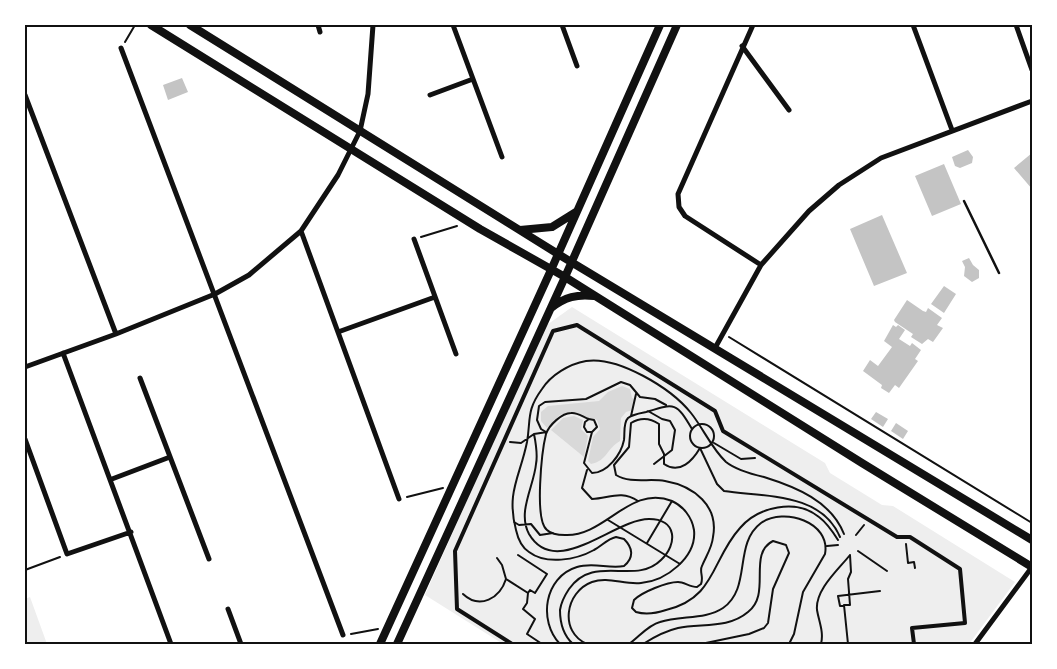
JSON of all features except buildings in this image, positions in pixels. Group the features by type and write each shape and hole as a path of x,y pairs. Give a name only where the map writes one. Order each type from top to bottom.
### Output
{"main road":[{"path":"151,25 468,222 596,296 1032,567"},
{"path":"190,25 558,254 1032,540"},
{"path":"380,644 578,211 660,25"},
{"path":"397,644 565,277 677,25"},
{"path":"519,230 552,227 578,211"},
{"path":"550,310 569,298 583,295 596,296"}],"street":[{"path":"318,25 320,32"},
{"path":"25,367 116,334 215,294 250,275 301,231 323,200 353,149 360,131 368,94 373,25"},
{"path":"453,25 502,157"},
{"path":"562,25 577,66"},
{"path":"753,25 742,46 678,194 680,207 685,216 696,225 761,265"},
{"path":"913,25 952,130"},
{"path":"1016,25 1032,70"},
{"path":"742,46 789,110"},
{"path":"121,48 343,635"},
{"path":"430,95 473,79"},
{"path":"25,95 116,334"},
{"path":"715,348 761,265 810,211 839,185 881,158 1032,101"},
{"path":"301,231 399,499"},
{"path":"414,239 456,354"},
{"path":"338,332 435,297"},
{"path":"512,644 457,609 455,551 553,331 577,325 715,411 723,431 897,537 910,536 960,570 965,622 912,628 914,644"},
{"path":"63,353 112,479 171,644"},
{"path":"140,378 209,559"},
{"path":"25,439 67,554 130,532"},
{"path":"112,479 170,457"},
{"path":"975,644 1032,567"},
{"path":"228,609 241,644"}],"lane":[{"path":"964,201 999,273"}],"path":[{"path":"121,48 135,25"},
{"path":"414,239 468,222"},
{"path":"723,333 1032,522"},
{"path":"560,644 549,626 546,611 548,597 555,583 564,574 575,568 596,564 624,566 631,557 632,550 624,539 616,537 584,555 568,559 540,558 521,545 513,522 512,489 527,440 528,419 533,403 543,387 555,375 569,367 586,361 603,361 634,372 674,397 699,424 720,456 731,466 783,483 824,506 838,519 844,534"},
{"path":"546,432 540,429 538,420 539,406 545,402 586,399 621,382 630,385 640,397 655,399 666,405 674,406 682,413 692,429"},
{"path":"505,440 521,443 534,434 546,432 564,414 576,413 589,420 594,420 597,424 596,429 592,432 584,464 587,470 592,473 600,473 608,469 623,444 625,424 631,416 636,394"},
{"path":"631,416 666,405"},
{"path":"648,411 670,421 673,425 675,441 672,450 654,464"},
{"path":"838,540 819,516 806,510 777,508 761,512 738,529 702,591 692,600 659,612 636,612 632,608 634,600 649,590 679,582 690,587 697,587 701,584 700,568 709,553 714,537 712,513 708,504 687,488 666,481 626,480 616,475 614,465 629,447 631,423 637,419 645,418 659,424 659,444 664,457 664,464 676,468 694,459 700,448 709,446 712,442 714,433 708,425 699,424 692,429 690,434 692,443 700,448 717,484 724,491 786,498 805,504 827,516 840,537"},
{"path":"589,420 584,422 584,428 587,432 592,432"},
{"path":"546,432 540,506 543,525 553,533"},
{"path":"534,434 536,464 524,515 526,525 538,544 546,549 558,550 588,544 620,526 649,519 661,521 670,527 673,537 672,546 659,563 643,569 595,571 573,583 561,606 560,618 562,630 573,644"},
{"path":"712,442 741,459 767,458"},
{"path":"587,470 582,488 592,499 616,494 631,497 638,501"},
{"path":"399,499 453,485"},
{"path":"513,522 526,525 531,524 540,534 553,533 575,536 584,534 638,501 658,498 672,501 689,515 694,531 693,546 689,555 680,564 650,582 627,583 604,580 592,582 583,587 573,597 568,607 572,629 587,644"},
{"path":"647,543 672,501"},
{"path":"629,644 659,622 711,613 730,602 739,584 748,540 757,528 774,517 797,517 816,528 823,536 826,546 825,554 803,592 794,634 789,644"},
{"path":"608,520 680,564"},
{"path":"856,535 869,520"},
{"path":"904,537 908,563 914,562 915,568"},
{"path":"643,644 669,630 730,622 749,612 759,597 762,551 767,544 773,541 786,545 789,553 773,589 768,623 764,628 749,634 701,644"},
{"path":"826,546 838,545"},
{"path":"858,550 887,571"},
{"path":"25,570 67,554"},
{"path":"518,555 547,574 534,593 530,590 528,593"},
{"path":"821,644 823,635 817,599 821,590 850,555 850,595 850,605 840,606 838,596 850,595 880,591"},
{"path":"497,558 502,565 506,579 528,593"},
{"path":"456,584 466,598 483,602 498,595 506,579"},
{"path":"528,593 527,603 523,609 536,619 527,634 542,644"},
{"path":"844,606 848,644"},
{"path":"343,635 388,627"}],"shaded area":[{"path":"572,307 825,463 830,473 882,505 893,506 1015,582 969,644 503,644 425,595 544,327"},
{"path":"622,386 630,389 632,398 635,399 633,410 626,412 621,418 620,441 604,457 596,462 591,464 588,461 593,437 600,429 597,420 570,412 560,415 547,428 541,421 541,412 548,406 599,401 608,392"},
{"path":"574,416 583,420 581,429 588,436 584,457 551,430 563,418"},
{"path":"30,597 47,644 25,644 25,599"}]}
